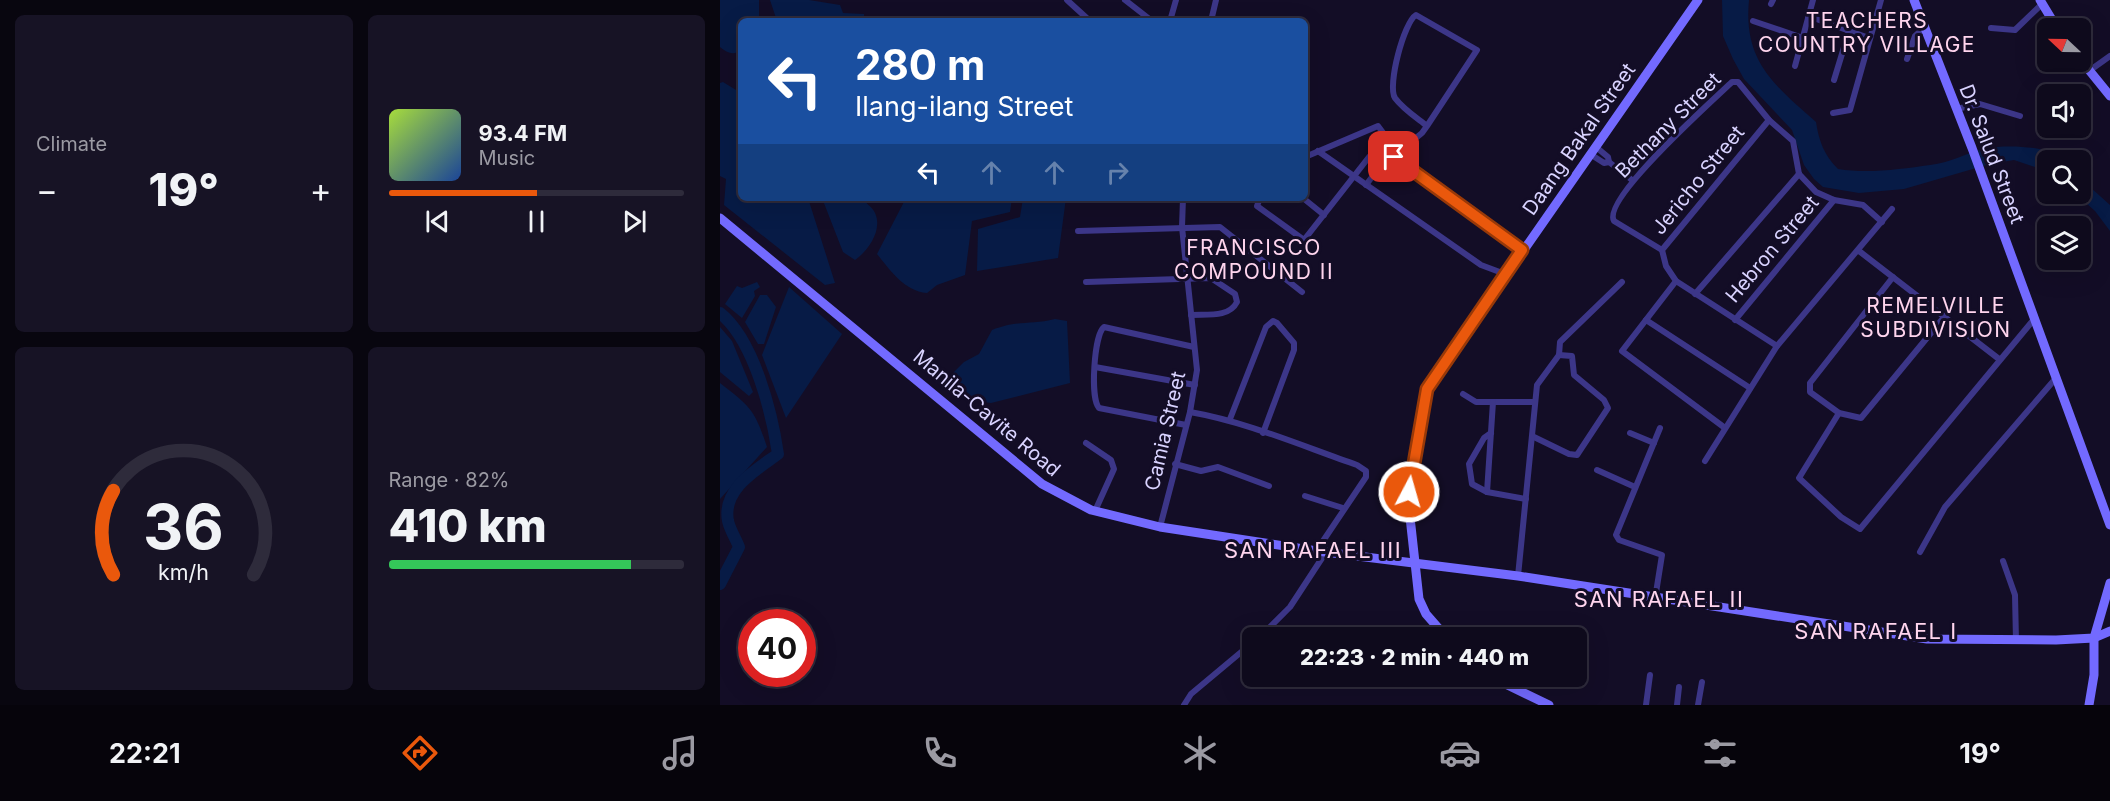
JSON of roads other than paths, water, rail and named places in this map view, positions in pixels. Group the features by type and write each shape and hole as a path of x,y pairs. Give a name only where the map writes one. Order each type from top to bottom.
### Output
{"main road":[{"name":"Daang Bakal Street","path":"1438,627 1422,608 1409,492 1427,389 1698,0"},
{"name":"Dr. Salud Street","path":"1914,0 1972,148 2110,525"},
{"path":"2041,2 2051,18"},
{"path":"2090,72 2110,96"},
{"name":"Manila-Cavite Road","path":"720,218 903,367 1018,466 1055,493 1095,511 1160,527 1416,565 1518,576 1927,639 2016,641 2094,638"},
{"path":"2089,705 2094,675 2094,638 2110,583"},
{"path":"2094,638 2110,631"},
{"path":"1512,687 1549,705"}],"street":[{"path":"1067,0 1087,18"},
{"path":"1125,0 1148,18"},
{"path":"1171,18 1176,0"},
{"path":"1795,66 1813,0"},
{"path":"1833,113 1850,110 1881,0"},
{"path":"1211,18 1214,1"},
{"path":"1991,28 2015,30 2041,2"},
{"path":"1366,185 1378,169 1427,126 1477,50 1416,15 1409,24 1391,83 1395,97 1427,126"},
{"path":"1808,16 1869,38"},
{"path":"1753,21 1803,38"},
{"path":"1906,59 1915,36 1924,28"},
{"path":"1834,80 1850,31"},
{"path":"2091,70 2110,56"},
{"name":"Bethany Street","path":"1662,250 1611,217 1632,180 1732,82 1738,82 1768,120"},
{"path":"1955,109 1980,104 2020,116"},
{"path":"1768,120 1793,141 1799,174 1816,192 1834,200 1863,204 1882,222"},
{"name":"Jericho Street","path":"1676,280 1666,266 1662,250 1768,120"},
{"path":"1259,201 1257,206 1300,240 1307,239 1369,157 1390,142 1378,126 1308,156"},
{"path":"1593,150 1604,163 1609,162 1632,180"},
{"path":"1318,151 1481,265 1505,274"},
{"path":"1394,157 1522,250"},
{"path":"1695,294 1799,174"},
{"name":"Hebron Street","path":"1735,320 1834,200"},
{"name":"Camia Street","path":"1160,527 1190,412 1197,370 1182,227 1184,201"},
{"path":"1307,201 1324,215"},
{"path":"1705,461 1777,345 1859,251 1892,208"},
{"path":"1078,231 1220,227 1302,292"},
{"path":"1859,251 1999,359"},
{"path":"1893,277 1810,383 1810,392 1839,413 1861,418 1945,316"},
{"path":"1086,282 1211,278 1235,294 1237,302 1234,308 1225,313 1191,315"},
{"path":"1725,428 1622,351 1676,280 1777,345"},
{"path":"1518,576 1533,437 1534,402 1538,385 1559,355 1560,342 1622,282"},
{"path":"1839,413 1800,478 1841,517 1860,529 2034,318"},
{"path":"1646,320 1750,388"},
{"path":"1230,419 1266,327 1273,321 1294,344 1294,350 1263,433"},
{"path":"1186,425 1099,408 1094,394 1095,367 1099,332 1104,327 1194,346"},
{"path":"1533,437 1569,454 1577,455 1608,408 1604,400 1574,375 1572,356 1559,355"},
{"path":"1095,367 1195,385"},
{"path":"1920,552 1945,507 2056,378"},
{"path":"1463,394 1476,402 1534,402"},
{"path":"1487,492 1493,402"},
{"path":"1190,412 1230,419 1263,433 1358,465 1366,471 1366,477 1343,508 1323,541"},
{"path":"1655,598 1662,555 1616,538 1660,428"},
{"path":"1491,433 1484,438 1468,468 1472,484 1487,492 1526,499"},
{"path":"1630,433 1654,443"},
{"path":"1086,443 1111,460 1114,469 1095,511"},
{"path":"1175,464 1201,471 1218,467 1269,486"},
{"path":"1597,470 1635,487"},
{"path":"1305,496 1343,508"},
{"path":"1270,627 1290,607 1320,550"},
{"path":"2003,561 2015,595 2016,641"},
{"path":"1184,705 1191,694 1242,651"},
{"path":"1646,705 1650,675"},
{"path":"1698,705 1702,682"},
{"path":"1677,705 1679,687"}],"water":[{"path":"720,0 759,0 759,18 738,18 738,52 728,52 720,47"},
{"path":"770,0 809,0 840,5 843,13 864,14 864,18 776,18"},
{"path":"1722,0 1749,0 1748,21 1756,56 1775,83 1816,122 1823,147 1838,169 1873,171 1919,167 1938,164 1987,148 2005,146 2043,150 2037,150 2037,168 2014,160 1990,164 1904,189 1859,193 1823,187 1804,165 1792,130 1744,79 1723,36"},
{"path":"723,82 738,91 738,201 809,201 835,283 825,285 724,205 726,179 720,176 720,83"},
{"path":"2091,188 2110,205 2110,231 2087,204 2091,204"},
{"path":"823,201 864,201 874,211 877,220 876,233 869,246 855,260 843,252"},
{"path":"904,201 1012,201 1010,212 972,221 965,275 937,285 927,293 904,284 877,254"},
{"path":"1023,201 1066,201 1058,258 977,271 978,229 1020,217"},
{"path":"757,282 760,287 754,291 755,296 742,318 725,304 737,286 742,288"},
{"path":"789,287 842,334 786,418 762,355"},
{"path":"760,295 767,295 776,307 764,344 758,344 745,322"},
{"path":"1055,319 1067,321 1070,383 991,403 963,399 947,379 964,362 979,354 992,330 1009,325"},
{"path":"720,327 732,341 753,392 749,396 720,372"},
{"path":"720,383 751,410 767,447 720,499"}],"waterway":[{"path":"720,313 743,341 760,378 778,454 742,482 730,499 728,521 739,547 720,584"}],"district":[{"name":"TEACHERS COUNTRY VILLAGE","path":"1867,32"},
{"name":"FRANCISCO COMPOUND II","path":"1254,259"},
{"name":"REMELVILLE SUBDIVISION","path":"1936,317"},
{"name":"SAN RAFAEL III","path":"1313,550"},
{"name":"SAN RAFAEL II","path":"1659,599"},
{"name":"SAN RAFAEL I","path":"1876,631"}]}
